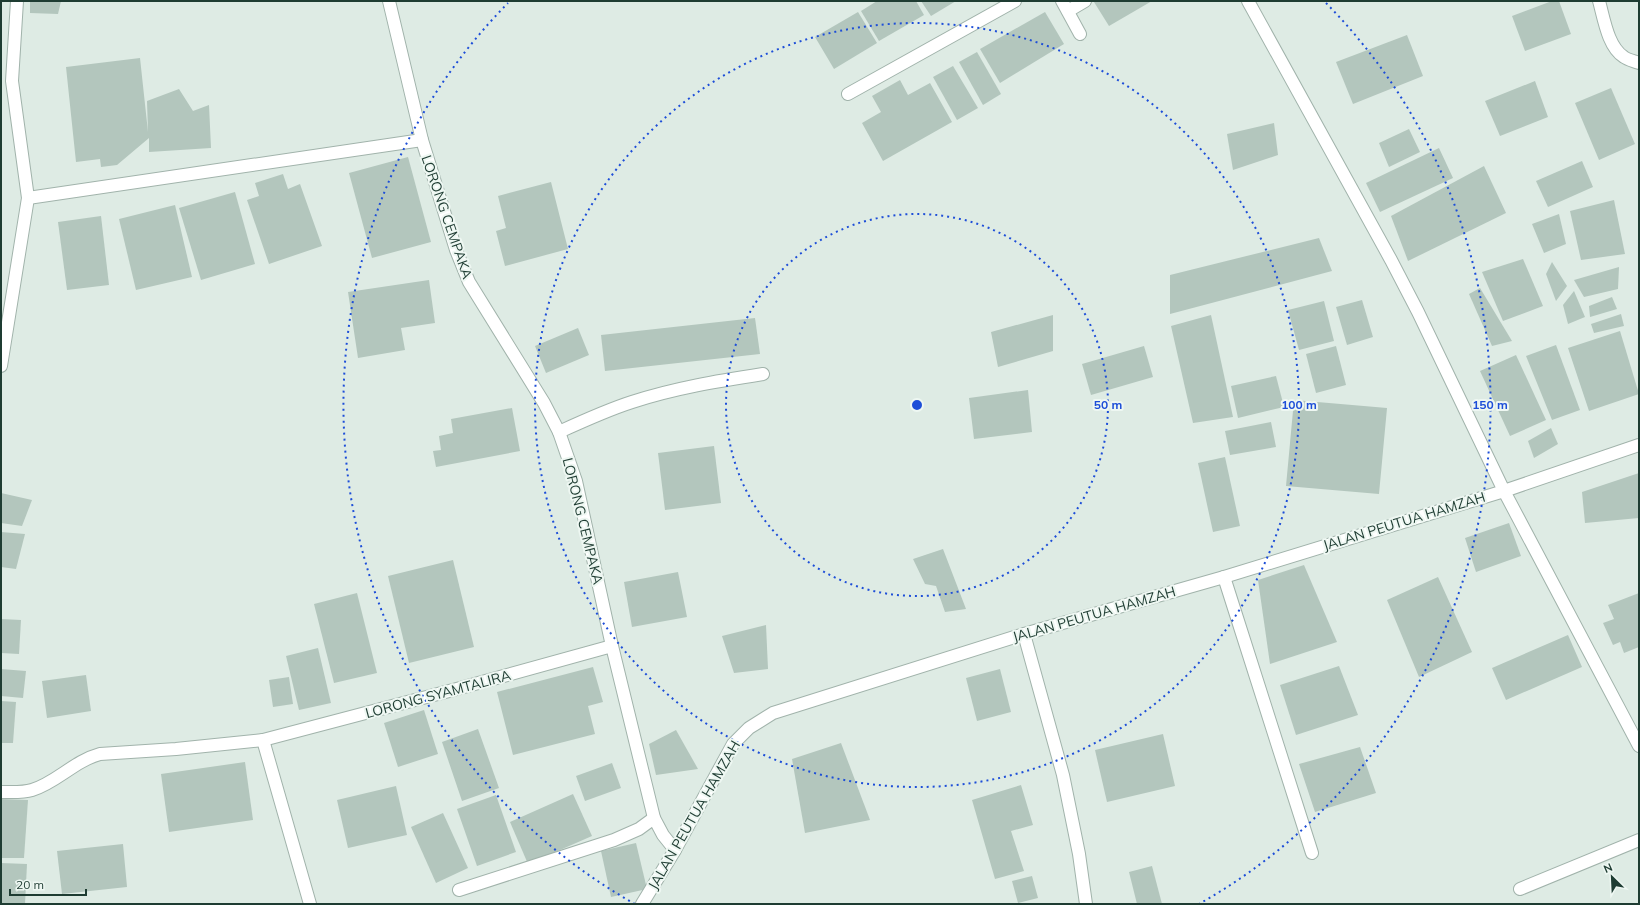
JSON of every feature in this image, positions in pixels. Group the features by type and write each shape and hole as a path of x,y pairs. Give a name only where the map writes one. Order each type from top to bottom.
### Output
{"street":[{"path":"1,366 28,198 6,81 16,1"},
{"name":"LORONG CEMPAKA","path":"389,1 422,140 456,250 469,282 544,403 559,432 576,481 612,646 654,818 663,835 675,850"},
{"path":"848,94 1015,1"},
{"path":"1080,34 1065,6 1085,1"},
{"path":"1248,1 1391,260 1422,320 1504,490 1639,746"},
{"path":"1599,1 1604,22 1614,46 1624,57 1639,63"},
{"path":"28,198 422,140"},
{"path":"559,432 631,402 665,392 704,382 763,374"},
{"name":"JALAN PEUTUA HAMZAH","path":"642,904 675,850 733,744 749,728 773,712 1024,634 1224,577 1504,490 1639,445"},
{"path":"1224,577 1312,853"},
{"path":"1024,634 1064,775 1079,854 1086,904"},
{"name":"LORONG SYAMTALIRA","path":"1,792 20,793 32,790 90,757 100,754 176,749 263,740 612,646"},
{"path":"263,740 310,904"},
{"path":"459,890 614,840 639,829 654,818"},
{"path":"1520,889 1639,840"}],"building":[{"path":"30,1 61,1 58,14 30,13"},
{"path":"877,1 916,1 924,15 879,41 861,11"},
{"path":"921,1 956,1 931,16"},
{"path":"1152,1 1109,26 1094,2"},
{"path":"1552,1 1559,1 1571,34 1525,51 1512,16"},
{"path":"858,12 877,43 834,69 815,37"},
{"path":"1045,12 1064,44 1000,83 980,49"},
{"path":"1407,35 1423,76 1353,104 1336,62"},
{"path":"977,52 1001,94 983,105 959,62"},
{"path":"140,58 148,132 147,101 179,89 193,111 209,105 211,148 149,152 149,138 117,165 101,167 100,159 76,162 66,67"},
{"path":"953,66 978,108 957,120 933,77"},
{"path":"900,80 908,95 930,83 952,122 883,161 862,123 881,112 872,96"},
{"path":"1535,81 1548,117 1500,136 1485,101"},
{"path":"1611,88 1635,144 1599,160 1575,103"},
{"path":"1274,123 1278,155 1233,170 1227,134"},
{"path":"1409,129 1420,152 1389,167 1379,143"},
{"path":"1439,148 1453,178 1380,212 1366,183"},
{"path":"408,157 431,242 372,258 349,173"},
{"path":"1582,161 1593,187 1548,207 1536,181"},
{"path":"1484,166 1506,213 1408,261 1391,216"},
{"path":"283,174 288,189 300,184 322,246 269,264 247,200 259,196 255,183"},
{"path":"551,182 568,249 505,266 496,231 506,228 498,196"},
{"path":"235,192 255,264 201,280 179,208"},
{"path":"1614,200 1625,254 1581,260 1570,211"},
{"path":"175,205 192,277 136,290 119,219"},
{"path":"1559,214 1566,244 1544,253 1532,224"},
{"path":"101,216 109,285 67,290 58,222"},
{"path":"1319,238 1332,271 1170,314 1170,275"},
{"path":"1523,259 1543,306 1503,321 1482,272"},
{"path":"1552,262 1567,286 1556,301 1546,274"},
{"path":"1619,267 1618,289 1584,297 1574,280"},
{"path":"429,280 435,323 401,328 405,350 358,358 348,292"},
{"path":"1480,288 1512,341 1492,346 1469,294"},
{"path":"1574,291 1585,317 1568,324 1563,305"},
{"path":"1612,297 1617,309 1590,317 1589,306"},
{"path":"1362,300 1373,337 1347,345 1336,307"},
{"path":"1324,301 1334,341 1299,350 1288,310"},
{"path":"1621,314 1624,326 1594,333 1591,324"},
{"path":"1053,315 1053,351 998,367 991,332"},
{"path":"1211,315 1233,417 1193,423 1171,326"},
{"path":"755,318 760,354 605,371 601,335"},
{"path":"578,328 589,355 546,373 535,346"},
{"path":"1620,331 1639,394 1589,411 1568,348"},
{"path":"1556,345 1580,410 1552,420 1526,356"},
{"path":"1144,346 1153,377 1091,395 1082,364"},
{"path":"1336,346 1346,385 1316,393 1306,354"},
{"path":"1516,355 1546,420 1510,436 1480,371"},
{"path":"1276,376 1284,407 1238,418 1231,386"},
{"path":"1028,390 1032,432 974,439 969,398"},
{"path":"1294,400 1387,408 1379,494 1286,486"},
{"path":"512,408 520,451 436,467 433,451 441,450 439,436 453,433 451,419"},
{"path":"1271,422 1276,447 1230,455 1225,431"},
{"path":"1551,428 1558,444 1534,458 1528,441"},
{"path":"714,446 721,503 665,510 658,453"},
{"path":"1225,457 1240,526 1213,532 1198,463"},
{"path":"1639,473 1639,518 1585,523 1582,492"},
{"path":"1,493 32,500 22,526 1,523"},
{"path":"1509,523 1521,556 1476,572 1465,538"},
{"path":"1,532 25,534 16,569 1,567"},
{"path":"943,549 966,609 945,612 936,586 925,584 913,559"},
{"path":"453,560 474,647 409,663 388,576"},
{"path":"1304,565 1337,642 1270,664 1258,580"},
{"path":"678,572 687,617 632,627 624,582"},
{"path":"1438,577 1472,652 1419,677 1387,600"},
{"path":"357,593 377,673 334,683 314,604"},
{"path":"1639,593 1639,647 1624,653 1620,642 1613,645 1603,623 1614,619 1608,605"},
{"path":"1,619 21,620 19,654 1,653"},
{"path":"766,625 768,669 734,673 722,636"},
{"path":"1568,635 1582,667 1506,700 1492,668"},
{"path":"318,648 331,703 299,710 286,656"},
{"path":"1339,666 1358,715 1296,735 1280,685"},
{"path":"593,667 603,702 588,706 595,734 513,755 497,692"},
{"path":"1,669 26,671 23,698 1,696"},
{"path":"1000,669 1011,712 977,721 966,678"},
{"path":"86,675 91,711 47,718 42,681"},
{"path":"289,677 293,704 273,707 269,680"},
{"path":"1,701 16,702 13,743 1,743"},
{"path":"424,710 438,754 398,767 384,723"},
{"path":"478,729 499,788 462,801 442,742"},
{"path":"676,730 698,769 656,775 649,744"},
{"path":"1163,734 1175,786 1107,802 1095,750"},
{"path":"841,743 870,820 805,833 792,759"},
{"path":"1360,747 1376,793 1315,812 1299,764"},
{"path":"245,762 253,820 169,832 161,774"},
{"path":"612,763 621,788 585,801 576,776"},
{"path":"1021,785 1033,825 1011,831 1024,871 995,879 972,800"},
{"path":"396,786 407,835 348,848 337,800"},
{"path":"573,794 592,836 528,864 510,822"},
{"path":"496,795 516,852 477,866 457,809"},
{"path":"1,799 28,800 24,858 1,858"},
{"path":"443,813 468,868 436,883 411,827"},
{"path":"636,843 647,889 611,897 601,851"},
{"path":"123,844 127,887 62,894 57,851"},
{"path":"1,863 27,864 25,904 1,904"},
{"path":"1152,866 1162,904 1137,904 1129,872"},
{"path":"1032,876 1038,898 1018,903 1012,881"}]}
